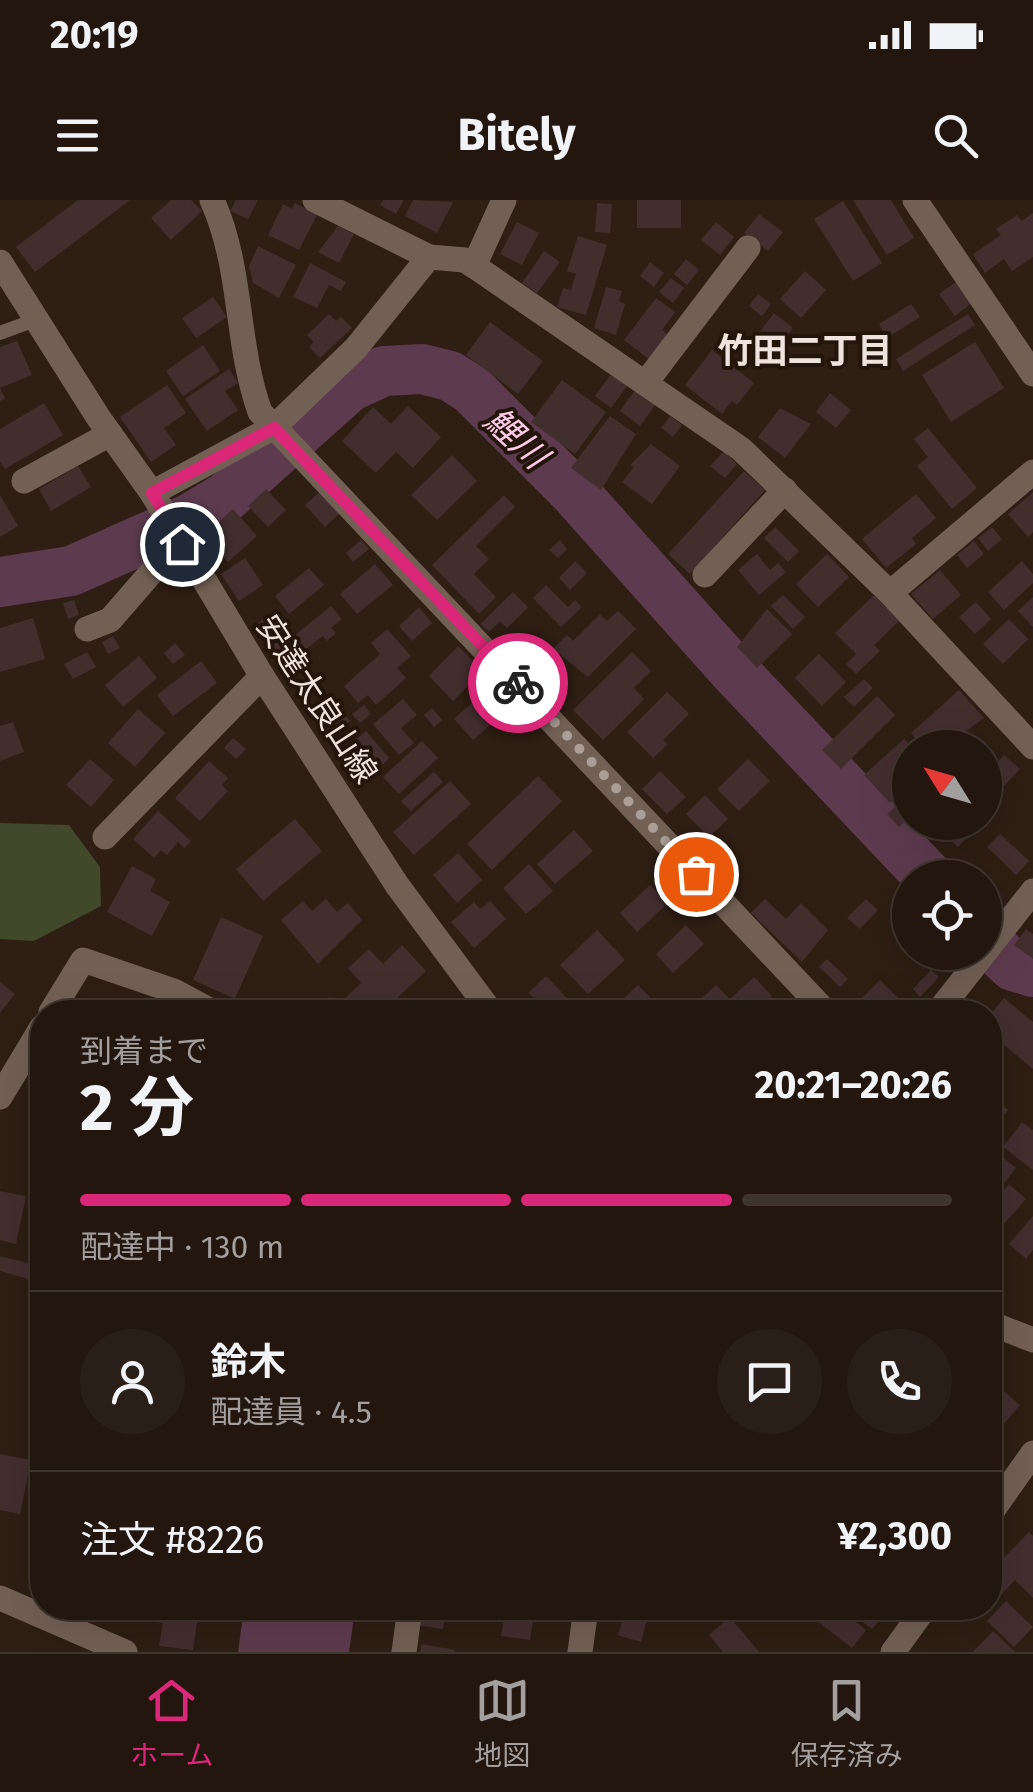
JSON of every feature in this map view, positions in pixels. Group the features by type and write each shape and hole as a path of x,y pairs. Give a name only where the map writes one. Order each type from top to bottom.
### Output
{"street":[{"path":"212,200 236,270 245,361 260,412 815,1000"},
{"path":"314,200 429,256 465,260 741,449 890,594 1033,748"},
{"path":"474,266 504,200"},
{"path":"915,200 1033,374"},
{"path":"647,381 748,248"},
{"path":"152,493 277,431 356,348 429,256"},
{"name":"安達太良山線","path":"0,262 152,493 262,676 397,885 483,1000"},
{"path":"24,481 110,434"},
{"path":"890,594 1033,472"},
{"path":"705,576 785,490"},
{"path":"87,629 110,620 157,566 184,547"},
{"path":"105,837 262,676"},
{"path":"948,1000 1033,891"},
{"path":"58,1000 82,960 178,1000"},
{"path":"0,1097 30,1047"},
{"path":"1002,1328 1033,1340"},
{"path":"1002,1497 1033,1453"},
{"path":"0,1598 30,1611"},
{"path":"51,1620 124,1652"},
{"path":"404,1652 408,1620"},
{"path":"580,1652 584,1620"},
{"path":"894,1652 916,1620"}],"lane":[{"path":"0,333 35,320"}],"green space":[{"path":"0,823 69,825 100,867 101,906 34,941 0,939"}],"shaded area":[{"path":"242,1620 354,1620 349,1652 238,1652"}],"building":[{"path":"78,200 130,200 35,272 16,247"},
{"path":"171,200 191,200 202,211 171,240 151,218"},
{"path":"236,200 258,200 248,219 230,211"},
{"path":"383,200 404,200 396,214 380,205"},
{"path":"413,200 453,202 437,233 405,216"},
{"path":"637,200 681,200 681,228 637,228"},
{"path":"853,200 891,200 914,238 887,255"},
{"path":"843,201 882,263 853,281 814,219"},
{"path":"295,203 317,215 299,250 268,235 283,204 292,209"},
{"path":"597,203 612,204 610,233 595,232"},
{"path":"1033,213 1033,257 1012,271 1004,259 985,273 973,254 1001,235 996,229 1017,215 1022,221"},
{"path":"759,214 783,232 768,251 744,233"},
{"path":"517,222 539,233 522,265 500,254"},
{"path":"716,222 734,237 720,255 701,240"},
{"path":"338,226 354,234 339,263 318,252"},
{"path":"578,236 607,245 586,315 557,307 563,288 571,290 576,274 567,271"},
{"path":"258,246 296,265 279,298 253,283 249,266"},
{"path":"544,251 560,262 537,293 522,283"},
{"path":"686,259 699,270 687,285 674,274"},
{"path":"650,262 664,273 654,287 640,276"},
{"path":"310,263 346,282 341,291 329,285 317,308 293,297"},
{"path":"805,271 826,290 801,318 780,299"},
{"path":"671,278 684,288 673,303 659,292"},
{"path":"960,279 975,300 955,316 939,294"},
{"path":"606,287 622,291 619,301 625,304 616,335 594,328"},
{"path":"758,294 771,304 762,316 749,306"},
{"path":"213,297 227,317 196,338 182,318"},
{"path":"656,298 675,312 662,330 669,335 650,360 624,340"},
{"path":"911,304 920,317 887,338 879,324"},
{"path":"774,313 793,328 771,357 752,342"},
{"path":"329,314 336,321 341,317 352,328 320,358 309,347 314,342 307,335"},
{"path":"968,314 975,325 903,371 896,359"},
{"path":"490,322 543,361 518,394 466,355"},
{"path":"17,341 32,375 0,388 0,347"},
{"path":"975,342 1004,388 951,422 922,375"},
{"path":"203,345 220,371 183,396 166,371"},
{"path":"712,350 754,383 737,405 732,401 722,414 685,385"},
{"path":"229,369 238,383 225,391 238,410 207,431 185,399"},
{"path":"614,370 630,382 611,408 595,396"},
{"path":"562,380 606,412 575,454 531,422"},
{"path":"167,385 186,413 164,428 176,445 151,462 120,417"},
{"path":"638,386 658,401 640,426 620,411"},
{"path":"830,393 851,410 836,428 816,412"},
{"path":"44,403 63,435 5,469 0,462 0,429"},
{"path":"408,406 441,437 413,468 396,452 376,473 342,441 373,407 391,424"},
{"path":"780,408 811,424 785,458 758,437"},
{"path":"610,416 636,434 601,490 571,468"},
{"path":"670,416 682,425 673,437 661,428"},
{"path":"928,428 977,488 952,509 917,466 928,457 914,439"},
{"path":"651,444 680,466 652,504 622,482 634,467 630,465"},
{"path":"724,451 737,464 725,478 710,466"},
{"path":"452,455 477,481 437,520 411,495"},
{"path":"78,466 91,487 51,511 39,489"},
{"path":"744,471 765,490 690,574 668,554"},
{"path":"266,489 286,510 268,527 248,506"},
{"path":"323,489 342,511 325,527 305,505"},
{"path":"1033,492 1033,532 1028,537 1008,514"},
{"path":"916,494 936,518 912,538 916,544 886,568 862,539"},
{"path":"0,495 18,526 0,537"},
{"path":"504,495 515,507 476,546 489,559 474,574 496,597 479,614 432,565"},
{"path":"233,509 257,536 228,562 204,536"},
{"path":"775,527 799,551 788,562 764,538"},
{"path":"992,527 1002,539 988,551 978,538"},
{"path":"361,540 369,549 353,562 346,553"},
{"path":"560,540 567,549 558,558 549,550"},
{"path":"974,541 984,554 967,568 957,555"},
{"path":"757,554 770,570 778,563 786,572 759,595 738,570"},
{"path":"827,554 849,577 818,607 796,584"},
{"path":"245,558 263,585 239,601 221,574"},
{"path":"575,561 587,573 570,590 559,578"},
{"path":"1022,561 1033,574 1033,583 1004,610 988,592"},
{"path":"375,564 393,585 357,614 340,594"},
{"path":"309,568 324,585 289,614 275,596"},
{"path":"940,570 961,595 933,619 911,594"},
{"path":"546,585 568,607 575,600 582,607 561,627 533,598"},
{"path":"513,592 528,607 507,628 500,621 489,632 481,624"},
{"path":"783,595 805,617 793,629 771,606"},
{"path":"874,595 899,621 874,645 880,651 856,674 846,664 856,654 835,633"},
{"path":"1033,597 1033,627 1018,611"},
{"path":"74,600 79,615 68,619 63,603"},
{"path":"976,602 991,619 975,634 959,617"},
{"path":"331,606 342,619 331,628 336,633 327,641 323,636 305,650 294,636"},
{"path":"419,607 432,623 412,641 399,626"},
{"path":"767,609 792,634 757,668 737,647"},
{"path":"618,611 636,629 588,677 553,649 567,635 573,641 600,614 607,621"},
{"path":"268,616 292,652 280,660 256,624"},
{"path":"33,618 45,659 0,672 0,628"},
{"path":"1009,619 1028,639 1003,664 983,644"},
{"path":"387,629 411,656 397,668 406,678 376,705 368,695 358,703 344,686 380,654 371,643"},
{"path":"113,636 120,648 108,654 102,642"},
{"path":"175,643 185,655 173,664 164,653"},
{"path":"458,646 483,671 453,701 429,676"},
{"path":"87,652 96,667 73,679 64,664"},
{"path":"632,652 651,671 634,688 644,699 603,740 573,710"},
{"path":"819,654 846,682 822,706 795,678"},
{"path":"139,656 157,678 123,707 105,685"},
{"path":"551,660 565,673 547,690 534,677"},
{"path":"201,661 217,683 173,716 157,695"},
{"path":"864,679 873,688 854,707 844,697"},
{"path":"494,683 521,713 506,727 498,718 473,740 454,719"},
{"path":"959,690 984,718 968,730 914,730"},
{"path":"667,692 689,714 663,740 668,744 653,758 627,732"},
{"path":"877,696 895,715 841,769 822,750"},
{"path":"331,699 350,721 333,736 314,713"},
{"path":"403,699 417,715 401,728 414,743 399,755 373,724"},
{"path":"364,705 371,714 360,723 352,714"},
{"path":"432,708 442,720 434,727 424,715"},
{"path":"138,709 165,733 135,767 108,743"},
{"path":"13,722 24,752 0,761 0,726"},
{"path":"366,731 389,758 377,770 369,761 356,772 340,754"},
{"path":"233,738 246,749 236,759 224,748"},
{"path":"422,741 438,758 399,794 383,777"},
{"path":"892,750 892,801 890,803 864,775"},
{"path":"1002,757 1020,769 1002,788"},
{"path":"90,759 114,780 91,807 66,785"},
{"path":"748,759 770,781 739,811 717,789"},
{"path":"209,761 228,778 222,785 228,791 200,821 175,798"},
{"path":"660,771 686,797 667,814 642,789"},
{"path":"434,772 443,782 411,811 401,801"},
{"path":"538,776 562,801 492,870 467,844"},
{"path":"450,781 471,804 414,855 393,832"},
{"path":"705,795 728,819 709,837 686,814"},
{"path":"158,811 191,841 184,848 178,842 167,855 161,850 154,858 133,839"},
{"path":"295,819 322,851 263,901 236,869"},
{"path":"574,830 593,851 555,884 537,864"},
{"path":"1002,836 1029,861 1016,875 987,847 994,840 1002,840"},
{"path":"458,853 482,880 457,903 433,875"},
{"path":"529,864 553,891 526,914 503,888"},
{"path":"132,866 156,879 150,891 170,902 152,936 107,912"},
{"path":"650,885 668,903 637,932 620,913"},
{"path":"326,899 337,912 348,903 362,920 318,964 281,920 303,901 312,911"},
{"path":"765,899 786,919 801,903 828,930 802,962 751,913"},
{"path":"866,899 878,910 860,929 847,918"},
{"path":"490,901 506,919 474,948 451,922 474,902 480,909"},
{"path":"221,917 263,936 235,999 193,980"},
{"path":"686,925 704,944 673,973 656,954"},
{"path":"1026,929 1033,934 1033,959 1014,945"},
{"path":"597,930 625,960 588,994 560,965"},
{"path":"402,945 426,971 395,1000 346,997 361,983 348,968 369,949 383,964"},
{"path":"827,959 848,979 840,987 819,967"},
{"path":"931,970 939,977 920,997 913,989"},
{"path":"546,976 567,998 537,1000 528,993"},
{"path":"754,977 772,996 768,1000 700,1000 716,985 730,999"},
{"path":"880,980 900,1000 860,1000"},
{"path":"0,982 15,994 0,1013"},
{"path":"638,985 652,1000 622,1000"},
{"path":"1004,998 1033,1022 1033,1069 1002,1043"},
{"path":"1022,1122 1033,1130 1033,1170 1003,1147"},
{"path":"1002,1157 1016,1168 1002,1186"},
{"path":"1009,1184 1026,1199 1002,1226 1002,1192"},
{"path":"0,1191 26,1196 16,1244 0,1240"},
{"path":"1033,1216 1033,1250 1026,1259 1009,1244"},
{"path":"0,1256 30,1264 28,1279 0,1271"},
{"path":"1002,1389 1020,1405 1002,1426"},
{"path":"0,1454 30,1460 20,1514 0,1510"},
{"path":"1029,1532 1033,1536 1033,1598 1015,1580 1002,1594 1002,1560"},
{"path":"1006,1601 1033,1627 1014,1647 987,1621 1002,1620 1002,1605"},
{"path":"141,1620 197,1620 193,1650 159,1646 163,1623"},
{"path":"417,1620 444,1620 443,1629 416,1625"},
{"path":"504,1620 533,1620 530,1640 501,1636"},
{"path":"622,1620 647,1620 641,1642 618,1635"},
{"path":"726,1620 732,1620 759,1652 723,1652 709,1635"},
{"path":"816,1620 853,1620 866,1630 852,1648"},
{"path":"860,1620 879,1620 872,1629"},
{"path":"993,1631 1015,1652 973,1652"},
{"path":"421,1644 455,1650 455,1652 420,1652"}],"waterway":[{"name":"鯉川","path":"0,582 71,571 191,518 226,497 349,387 384,371 422,369 450,376 472,390 575,493 735,672 913,860"},
{"name":"鯉川","path":"1002,955 1013,966 1033,972"}],"way so far":[{"path":"518,683 696,874"}],"district":[{"name":"竹田二丁目","path":"805,351"}],"route":[{"path":"182,544 152,493 274,428 518,683"}]}
